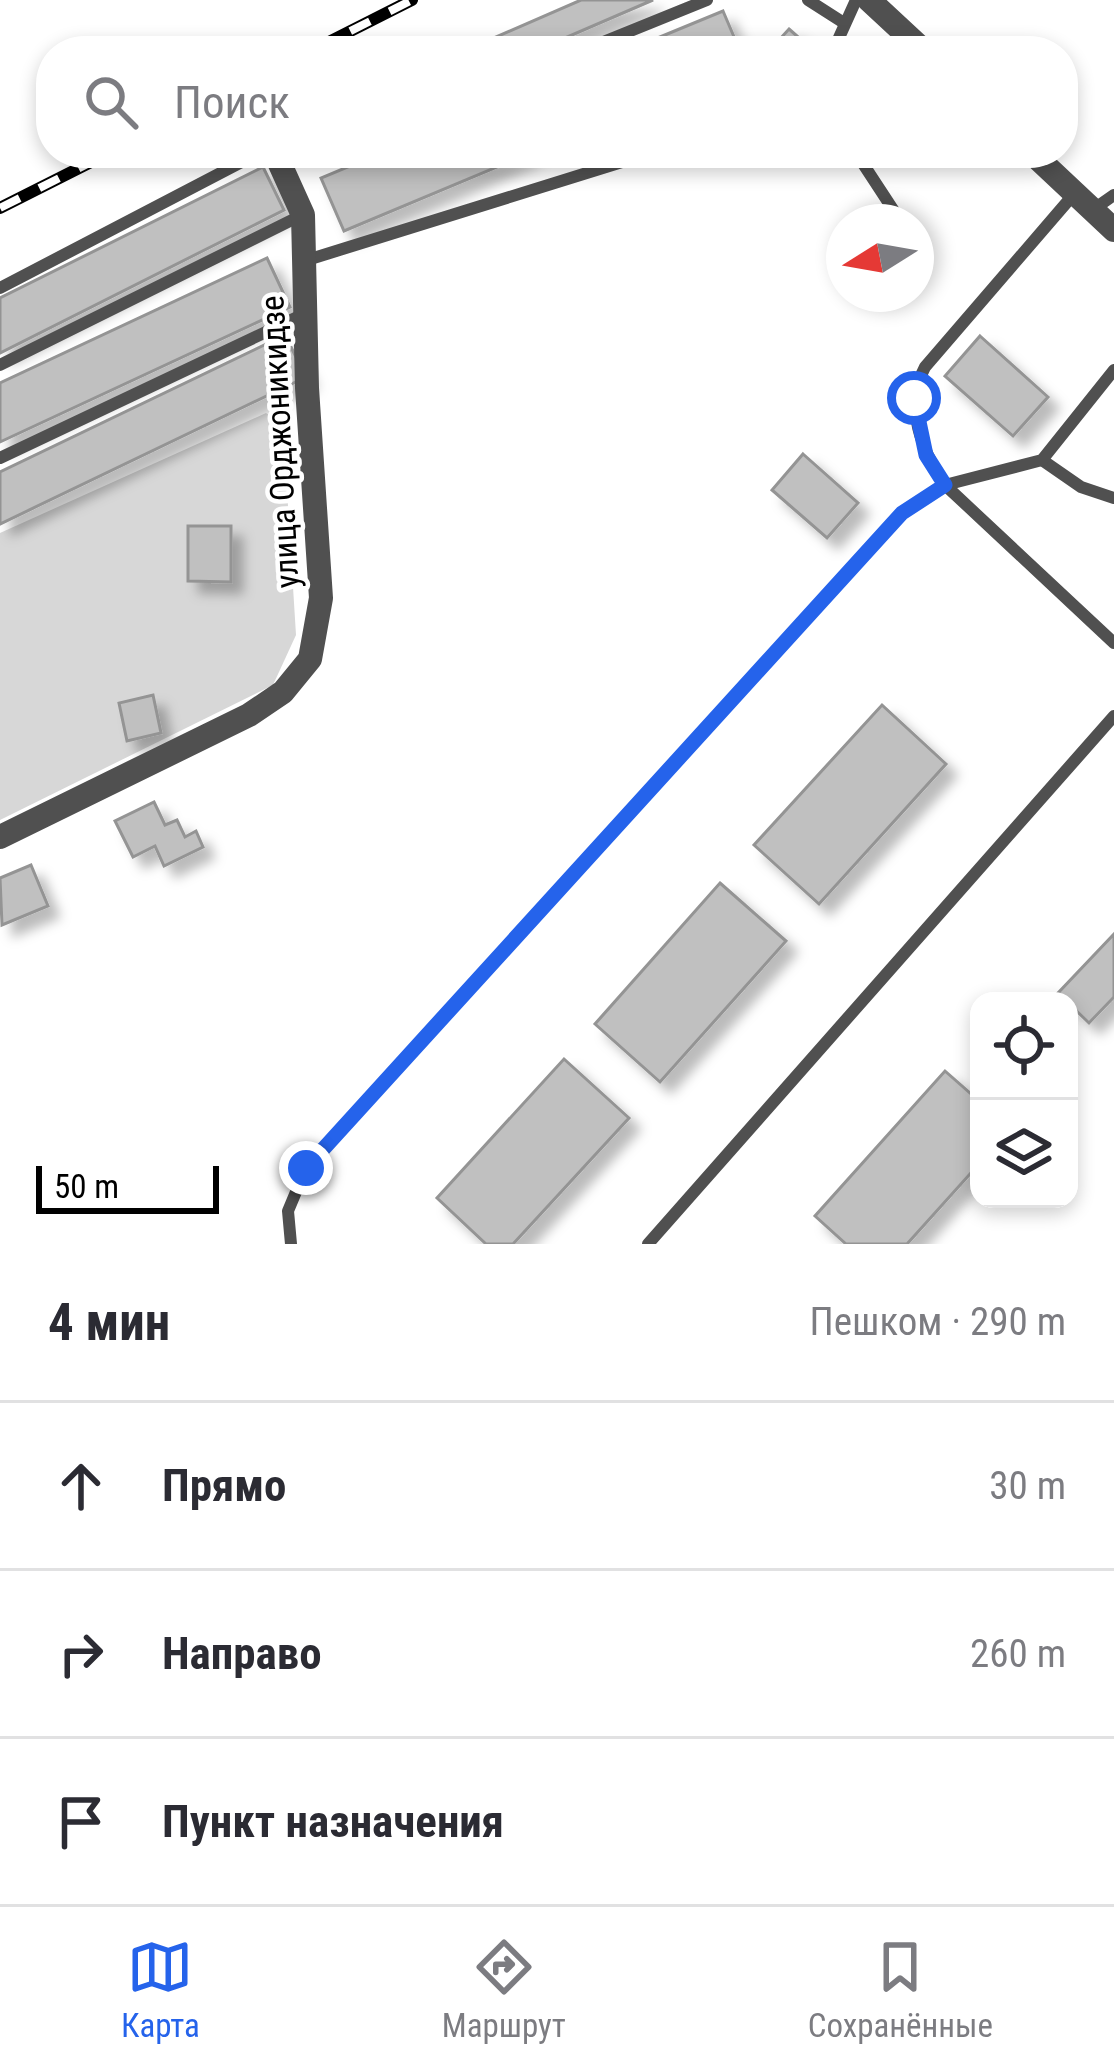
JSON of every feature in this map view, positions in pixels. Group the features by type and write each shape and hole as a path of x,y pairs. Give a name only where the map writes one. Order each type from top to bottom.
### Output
{"street":[{"path":"882,4 910,36"},
{"name":"улица Орджоникидзе","path":"0,837 249,715 283,692 310,659 321,598 304,314 303,215 282,168"},
{"path":"1052,168 1094,199 1114,230"}],"lane":[{"path":"617,36 707,0"},
{"path":"808,0 844,23"},
{"path":"839,36 856,0"},
{"path":"0,287 230,168"},
{"path":"303,261 603,168"},
{"path":"866,168 889,204"},
{"path":"1094,199 917,382 921,437 945,485 1114,643"},
{"path":"0,365 303,215"},
{"path":"0,458 304,314"},
{"path":"291,1244 288,1211 306,1168 902,513 945,485 1042,460 1114,370"},
{"path":"1042,460 1081,488 1114,498"},
{"path":"648,1244 1114,716"}],"shaded area":[{"path":"266,413 283,425 296,635 273,685 0,820 0,533"}],"building":[{"path":"581,0 653,0 570,36 498,36"},
{"path":"723,11 734,36 662,36"},
{"path":"261,168 284,210 0,353 0,298"},
{"path":"345,168 494,168 344,231 321,178"},
{"path":"267,258 290,307 0,442 0,383"},
{"path":"285,335 306,377 0,524 0,472"},
{"path":"980,336 1048,397 1013,436 945,376"},
{"path":"803,454 858,503 827,538 772,490"},
{"path":"188,526 231,526 231,582 188,581"},
{"path":"153,695 161,733 127,741 119,703"},
{"path":"882,705 946,764 819,904 754,845"},
{"path":"154,802 165,825 177,820 185,837 196,831 203,847 164,866 155,846 133,857 115,821"},
{"path":"31,865 48,906 2,925 0,878"},
{"path":"720,883 786,941 660,1082 595,1024"},
{"path":"1114,934 1114,997 1089,1023 1078,1012 1078,992 1059,992"},
{"path":"564,1059 629,1118 513,1244 486,1244 437,1198"},
{"path":"945,1071 970,1093 970,1174 907,1244 846,1244 815,1216"}],"railway":[{"path":"341,36 412,0"},
{"path":"0,208 79,168"}],"route":[{"path":"306,1168 902,513 945,485 926,455 914,398"}]}
